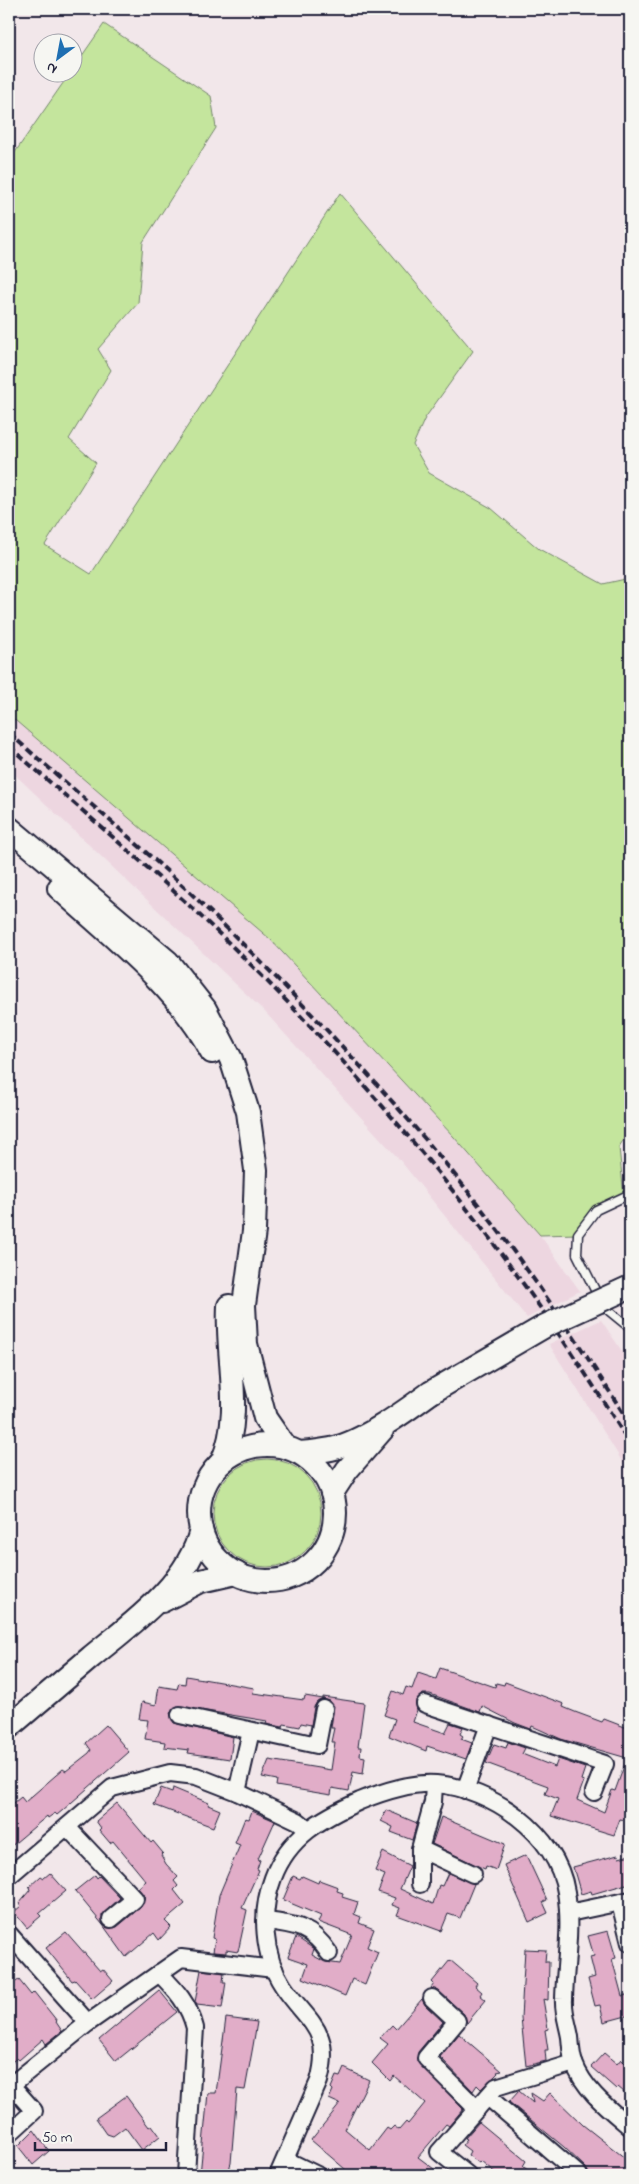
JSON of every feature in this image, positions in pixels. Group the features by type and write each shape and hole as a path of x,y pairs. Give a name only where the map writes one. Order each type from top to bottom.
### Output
{"main road":[{"path":"9,828 168,962 205,1009 231,1059 248,1112 256,1170 254,1231 244,1305 246,1344 265,1418 292,1450 320,1470 332,1493 335,1512 333,1530 323,1552 310,1565 289,1577 271,1581 253,1579 236,1573 214,1555 201,1530 199,1510 202,1491 212,1473 222,1462 237,1452 267,1444 292,1450 332,1449 393,1419 430,1393 545,1326 630,1287"},
{"path":"9,841 173,996 205,1038 228,1091 238,1128 242,1189 228,1321 232,1428 222,1462"},
{"path":"332,1493 353,1463 393,1419"},
{"path":"9,1727 167,1590 187,1563 196,1547 201,1530"},
{"path":"140,1615 179,1591 201,1581 236,1573"}],"street":[{"path":"425,1704 605,1764 594,1792"},
{"path":"180,1715 317,1745 324,1709"},
{"path":"465,1790 489,1724"},
{"path":"237,1792 251,1731"},
{"path":"9,1876 112,1788 170,1773 196,1776 237,1792 298,1820 308,1829"},
{"path":"420,1884 420,1849 433,1802 434,1784"},
{"path":"278,2175 319,2081 323,2066 320,2035 313,2022 284,1986 274,1969 267,1945 267,1901 273,1878 295,1840 308,1829 362,1800 411,1786 434,1784 465,1790 492,1799 514,1812 541,1840 552,1857 566,1889 570,1930 564,2002 574,2063 586,2085 604,2105 630,2127"},
{"path":"67,1827 136,1898 111,1919"},
{"path":"420,1849 473,1874"},
{"path":"568,1913 625,1902 630,1943"},
{"path":"266,1922 296,1925 320,1939 329,1953"},
{"path":"9,1934 88,2023"},
{"path":"10,2133 34,2111 10,2084 88,2023 181,1958 274,1969"},
{"path":"159,1973 174,1988 191,2010 195,2028 186,2175"},
{"path":"432,1998 457,2021 426,2058 482,2103 579,2175"},
{"path":"468,2175 439,2152 496,2087 574,2063"},
{"path":"286,2160 317,2175"}],"lane":[{"path":"630,1194 596,1210 578,1234 577,1254 603,1306 630,1328"}],"shaded area":[{"path":"9,712 194,868 270,939 454,1137 540,1235 580,1291 527,1318 399,1159 264,1011 9,769"},
{"path":"601,1320 630,1363 630,1474 549,1344"}],"green space":[{"path":"104,24 211,96 216,128 143,242 138,303 98,349 111,370 69,439 96,463 45,545 91,574 340,193 473,351 425,418 413,445 429,473 491,508 539,549 603,584 630,578 630,1129 619,1147 624,1197 596,1210 578,1234 540,1235 454,1137 270,939 9,715 9,161 64,82 82,82 82,56"},
{"path":"267,1459 288,1463 305,1475 317,1492 321,1513 317,1534 305,1551 288,1563 267,1567 246,1563 229,1551 217,1534 213,1513 217,1492 229,1475 246,1463"}],"building":[{"path":"440,1668 495,1687 496,1683 504,1685 505,1682 564,1704 563,1707 575,1712 602,1722 604,1719 630,1729 630,1809 626,1820 620,1819 614,1835 551,1816 558,1799 545,1794 548,1786 486,1763 494,1744 506,1748 508,1742 525,1748 522,1754 555,1767 558,1759 585,1768 581,1780 584,1781 577,1800 604,1812 612,1790 615,1791 627,1758 561,1739 532,1726 531,1729 482,1706 480,1712 430,1694 423,1694 416,1700 417,1710 413,1722 445,1733 450,1723 463,1727 460,1734 463,1736 461,1739 472,1743 466,1759 427,1746 426,1751 389,1736 395,1719 384,1715 393,1691 403,1695 406,1687 412,1689 418,1673 436,1679"},
{"path":"186,1676 254,1688 253,1693 304,1700 305,1696 323,1699 317,1702 314,1707 311,1725 301,1723 300,1727 284,1724 283,1727 266,1724 267,1721 177,1706 170,1713 174,1723 233,1737 230,1759 188,1753 189,1750 164,1747 165,1742 145,1739 148,1720 139,1719 142,1702 156,1705 159,1686 177,1689 179,1683 185,1684"},
{"path":"323,1697 364,1703 358,1747 361,1747 360,1756 365,1757 363,1774 353,1772 349,1791 332,1788 331,1795 276,1786 277,1780 262,1777 269,1760 331,1770 335,1742 331,1742 334,1728 331,1728 334,1706 330,1701 323,1699"},
{"path":"106,1725 129,1752 57,1815 55,1813 48,1818 47,1816 9,1848 9,1807 21,1797 25,1802 63,1769 66,1771 89,1753 91,1750 86,1743"},
{"path":"161,1788 172,1792 173,1788 209,1803 208,1805 220,1810 213,1827 154,1805"},
{"path":"117,1803 151,1843 153,1841 163,1853 161,1855 166,1864 178,1877 174,1881 178,1886 174,1890 185,1904 165,1921 171,1927 159,1940 154,1933 126,1957 103,1925 108,1928 117,1927 141,1907 145,1897 138,1888 146,1881 113,1841 110,1843 99,1830 101,1828 96,1821"},
{"path":"386,1810 417,1823 412,1840 391,1832 393,1827 381,1821"},
{"path":"252,1811 275,1821 258,1859 260,1860 257,1869 259,1870 242,1908 247,1910 238,1952 226,1950 226,1953 213,1952 215,1939 212,1938 219,1895 240,1845 235,1843 245,1818 249,1819"},
{"path":"441,1817 505,1844 496,1870 486,1866 485,1869 480,1867 432,1844"},
{"path":"383,1852 410,1866 400,1889 433,1904 439,1885 442,1886 448,1873 474,1884 460,1918 448,1914 441,1931 397,1915 400,1908 392,1905 395,1898 378,1892 385,1875 375,1871"},
{"path":"526,1855 547,1900 543,1902 548,1913 529,1922 504,1865"},
{"path":"618,1855 619,1858 630,1855 630,1883 592,1894 591,1891 581,1894 573,1867"},
{"path":"50,1873 66,1891 39,1914 41,1916 27,1928 14,1912 21,1906 19,1903 30,1890 29,1887 41,1876 44,1878"},
{"path":"95,1875 97,1878 99,1876 120,1898 102,1915 103,1925 75,1891"},
{"path":"293,1876 300,1879 302,1876 318,1883 319,1880 338,1887 337,1891 343,1893 342,1897 358,1902 354,1914 361,1917 359,1923 374,1929 367,1947 378,1952 365,1985 352,1979 345,1996 303,1978 308,1964 288,1957 296,1937 314,1949 312,1955 325,1962 340,1964 352,1935 318,1922 321,1916 283,1900"},
{"path":"608,1931 616,1958 612,1959 622,1996 630,1994 630,2015 604,2022 600,2005 595,2006 588,1979 595,1977 590,1957 594,1956 588,1936"},
{"path":"66,1932 100,1971 103,1969 113,1981 92,1999 75,1980 72,1981 46,1948"},
{"path":"525,1949 546,1950 545,1962 549,1962 548,2000 543,1999 548,2029 545,2030 548,2050 545,2050 546,2061 526,2066 521,2018"},
{"path":"450,1960 477,1983 475,1986 482,1992 480,1995 486,2000 467,2023 464,2014 439,1991 431,1988 434,1984 432,1982"},
{"path":"201,1970 224,1973 223,1982 226,1982 222,2008 197,2005 195,2002"},
{"path":"19,1980 31,1995 34,1992 57,2021 62,2031 46,2044 43,2039 19,2060 17,2058 9,2064 9,1985"},
{"path":"159,1990 177,2012 116,2061 99,2040"},
{"path":"422,1999 425,2005 443,2022 418,2052 417,2061 463,2109 449,2126 446,2124 418,2157 442,2175 352,2175 311,2140 340,2104 329,2099 333,2090 331,2088 336,2076 340,2077 344,2068 369,2080 345,2129 370,2150 387,2128 390,2130 394,2126 399,2130 406,2122 408,2124 425,2103 394,2076 390,2081 372,2063 388,2044 380,2038 392,2025 396,2029"},
{"path":"226,2018 257,2022 245,2090 237,2089 231,2163 227,2175 200,2175 208,2093 216,2093"},
{"path":"459,2034 502,2071 497,2072 481,2089 477,2085 473,2091 440,2057"},
{"path":"604,2053 617,2064 621,2059 630,2068 630,2097 618,2087 616,2089 591,2067"},
{"path":"519,2091 533,2103 531,2093 543,2101 550,2093 583,2125 630,2162 630,2175 589,2175 586,2168 564,2147 509,2102"},
{"path":"126,2096 149,2127 152,2125 160,2136 142,2150 125,2127 113,2136 107,2134 96,2118"},
{"path":"479,2122 526,2161 523,2166 533,2175 498,2175 481,2161 479,2163 468,2155 470,2151 462,2145 467,2139 465,2138"},
{"path":"34,2130 49,2151 33,2165 18,2146"}],"railway":[{"path":"9,733 179,882 291,992 376,1084 431,1146 510,1247 584,1352 630,1424"},
{"path":"9,746 153,872 209,924 292,1007 346,1065 398,1125 497,1248 588,1377 630,1444"}]}
